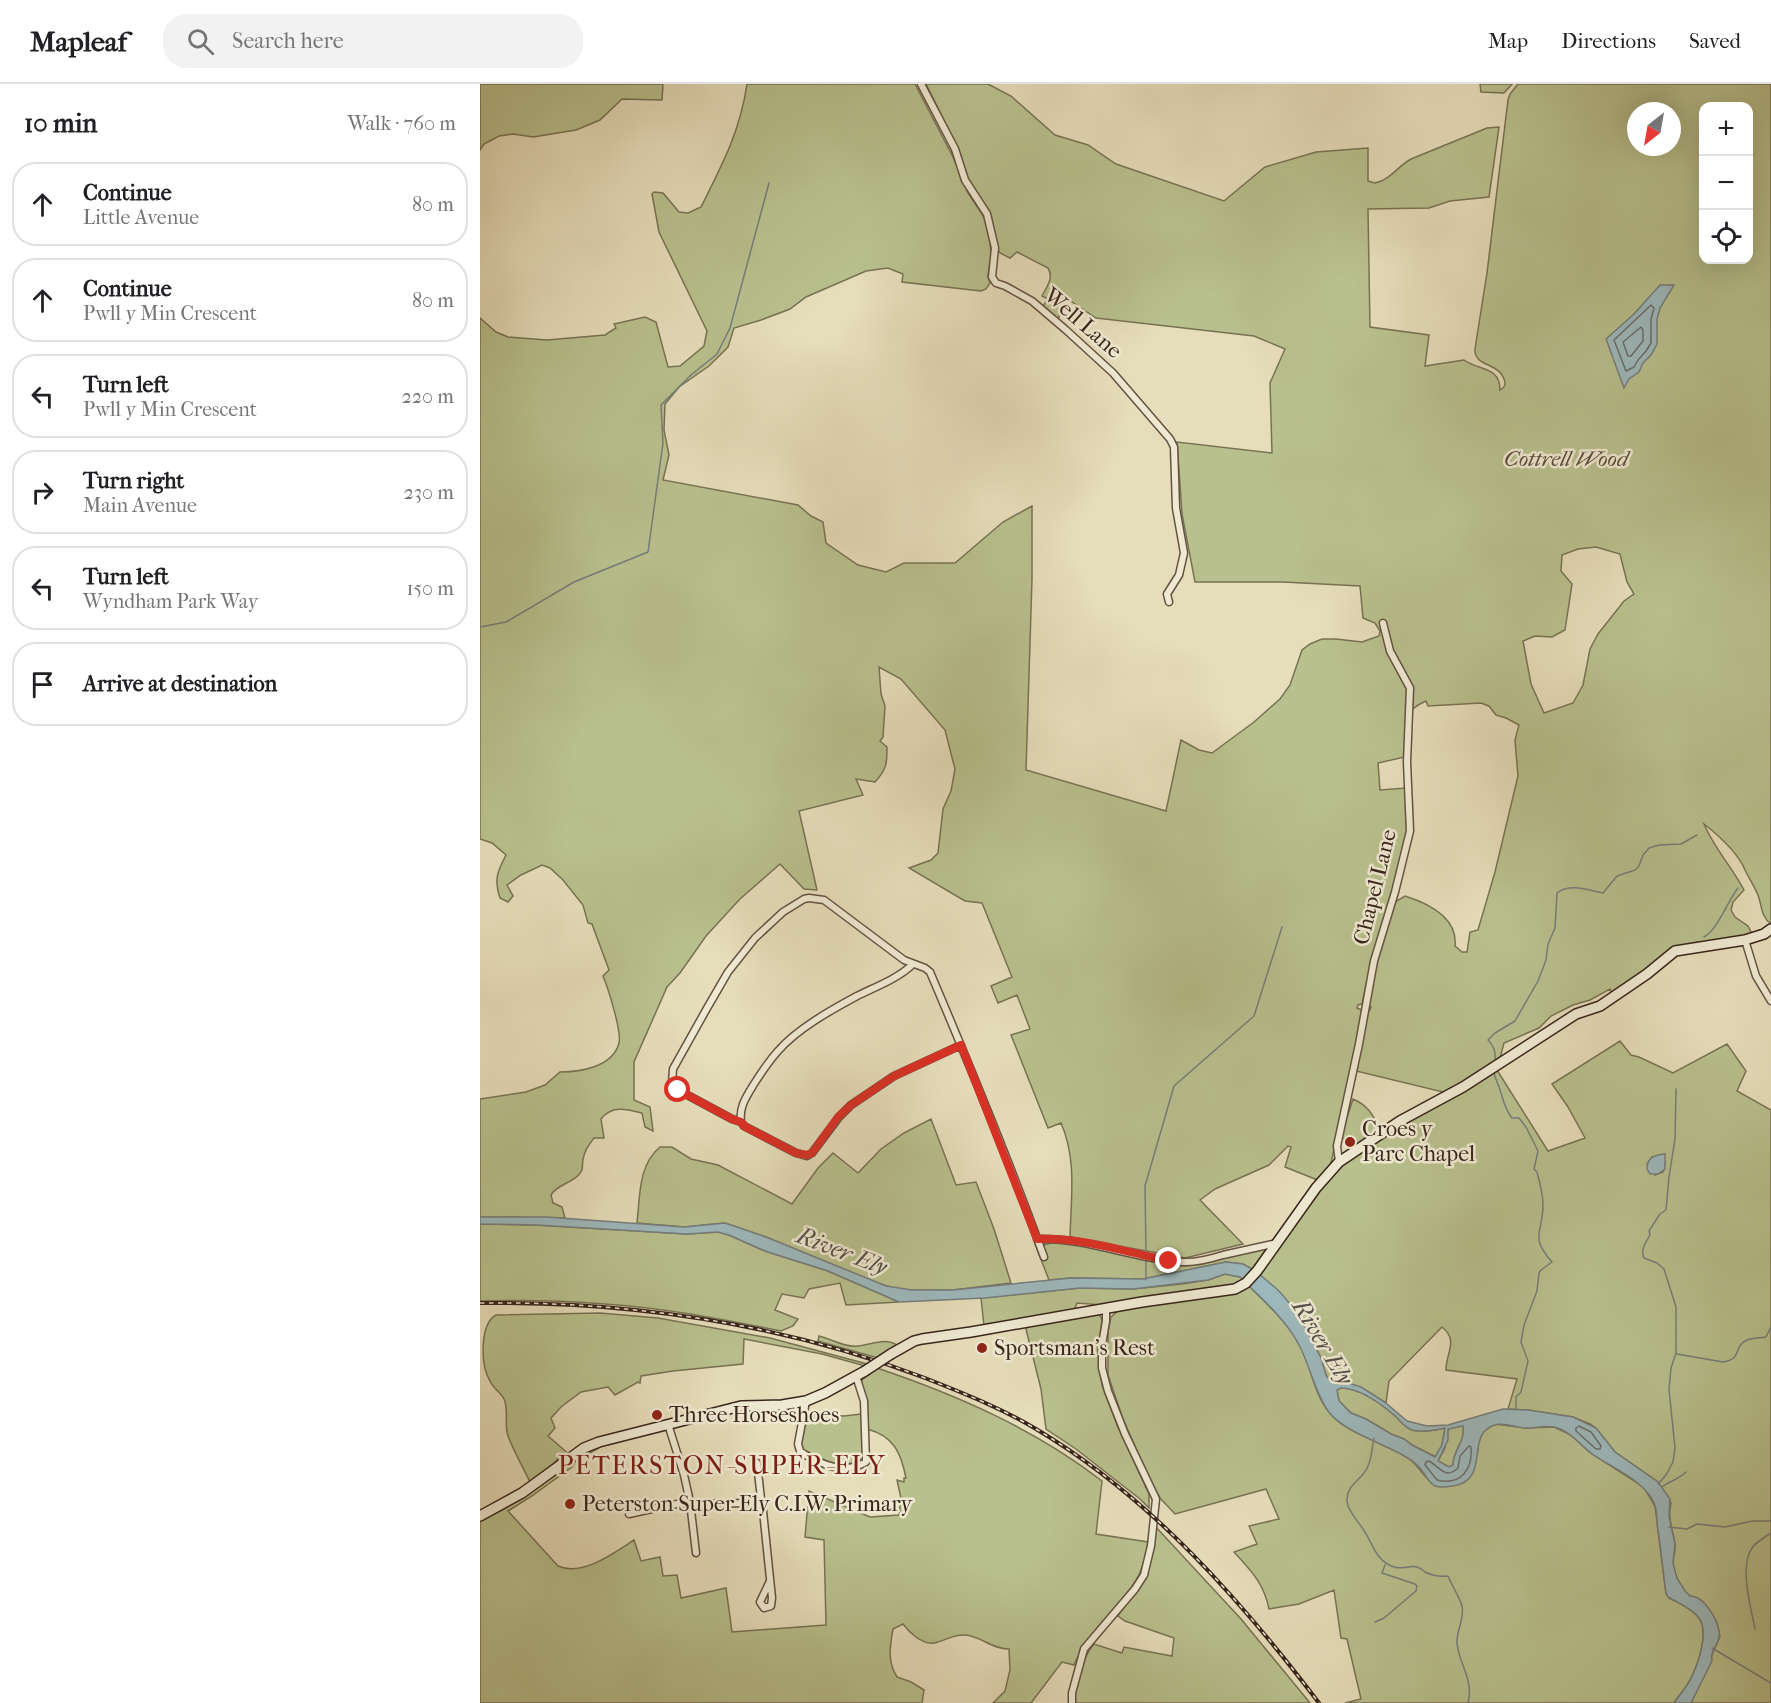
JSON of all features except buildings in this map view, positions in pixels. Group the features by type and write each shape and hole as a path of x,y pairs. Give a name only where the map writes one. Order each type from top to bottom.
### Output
{"street":[{"name":"Well Lane","path":"921,84 955,149 965,180 987,214 995,248 992,277 996,283 1032,301 1113,373 1170,439 1174,447 1176,508 1184,554 1179,575 1167,594 1169,602"},
{"name":"Chapel Lane","path":"1338,1161 1337,1146 1374,962 1410,831 1407,762 1410,688 1390,651 1383,623"},
{"path":"961,1045 894,1076 851,1105 838,1117 812,1153 803,1156 678,1090 672,1084 673,1069 728,972 755,938 783,912 804,899 824,900 904,960 930,972 961,1045 1044,1257"},
{"path":"480,1516 522,1493 584,1448 599,1442 741,1406 806,1401 865,1371 914,1341 1235,1289 1246,1283 1257,1270 1338,1161 1400,1121 1463,1087 1576,1014 1600,1006 1647,974 1675,951 1745,940 1764,934 1771,929"},
{"path":"1745,940 1756,976 1771,1001"},
{"path":"741,1122 741,1106 745,1098 777,1051 822,1017 905,972 912,965"},
{"path":"1037,1239 1083,1242 1186,1263 1277,1243"},
{"path":"1072,1703 1072,1693 1084,1649 1135,1589 1144,1575 1151,1546 1156,1499 1125,1434 1102,1368 1102,1345 1107,1308"},
{"path":"806,1401 798,1444 800,1451 831,1467 843,1468 866,1462 864,1401 856,1376"},
{"path":"668,1424 684,1475 696,1553"},
{"path":"757,1463 761,1499 759,1506"},
{"path":"629,1514 690,1503 754,1503 763,1511 770,1581"}],"green space":[{"path":"480,84 663,84 662,100 622,99 600,120 576,130 533,137 513,134 499,136 484,144 480,150"},
{"name":"Cottrell Wood","path":"747,84 915,84 953,157 968,193 982,214 989,230 991,255 988,276 990,283 986,289 981,291 902,282 903,274 888,268 866,271 806,297 790,309 734,328 728,347 709,366 679,387 665,404 664,430 669,455 663,480 798,505 823,522 826,543 858,565 886,572 904,563 955,563 1003,522 1032,506 1026,770 1166,811 1181,740 1199,750 1212,753 1254,722 1280,699 1290,685 1302,650 1310,644 1322,639 1362,642 1379,636 1380,631 1375,623 1363,618 1360,586 1283,582 1195,582 1182,514 1177,442 1272,453 1270,383 1285,349 1254,336 1096,318 1063,296 1058,322 1048,314 1043,306 1048,299 1042,296 1050,279 1048,268 1017,252 1010,258 1000,253 996,246 992,219 966,178 958,150 926,84 988,84 1011,96 1055,135 1088,145 1116,164 1224,201 1265,167 1316,152 1368,148 1368,181 1375,183 1385,179 1411,159 1487,128 1499,127 1489,197 1450,201 1429,208 1368,209 1370,327 1429,335 1425,366 1464,360 1493,373 1499,382 1500,390 1505,384 1501,374 1478,359 1475,349 1487,273 1508,100 1518,84 1771,84 1771,924 1764,915 1758,895 1738,857 1704,824 1744,890 1733,902 1731,910 1735,917 1748,926 1752,934 1715,943 1697,942 1666,954 1612,995 1610,989 1590,1000 1573,1005 1551,1016 1539,1028 1504,1043 1500,1058 1447,1093 1356,1071 1367,1013 1371,1007 1369,1006 1377,958 1395,902 1405,896 1431,907 1452,927 1455,946 1462,952 1467,952 1470,932 1478,930 1495,872 1518,776 1515,740 1519,725 1496,715 1489,706 1481,703 1428,706 1426,701 1410,712 1407,717 1405,757 1378,763 1380,790 1406,788 1408,832 1395,886 1371,963 1362,1004 1357,1008 1362,1010 1356,1047 1331,1163 1320,1181 1285,1167 1291,1147 1288,1146 1269,1165 1215,1189 1200,1200 1243,1244 1185,1258 1070,1237 1072,1179 1066,1137 1061,1123 1048,1128 1011,1035 1030,1029 1017,995 998,1003 991,986 1012,977 982,903 965,901 909,868 931,860 938,853 943,809 951,791 955,769 945,730 901,679 879,667 881,694 885,706 883,737 880,741 887,747 886,762 882,773 875,782 856,779 863,795 799,811 817,890 804,889 780,864 740,899 706,936 680,973 667,987 634,1062 634,1100 650,1107 653,1131 645,1127 642,1113 620,1109 605,1115 601,1119 604,1138 594,1138 584,1154 582,1170 579,1174 551,1195 553,1203 562,1207 565,1218 480,1217 480,1099 526,1092 545,1085 560,1072 577,1071 603,1063 616,1051 619,1037 614,1010 603,976 609,970 592,924 588,923 583,905 563,880 550,868 542,865 507,885 513,896 508,902 500,898 497,876 506,855 492,843 480,839 480,318 496,332 508,337 547,340 605,335 616,328 614,324 645,317 656,322 668,367 680,366 704,346 707,331 659,232 652,194 654,192 663,193 679,212 688,213 701,207 729,148 740,118","holes":["1596,547 1620,554 1627,582 1634,594 1624,601 1598,634 1590,649 1583,685 1573,703 1544,713 1531,684 1523,641 1535,636 1552,637 1565,630 1572,584 1561,571 1562,555 1578,549"]},
{"path":"1480,84 1512,84 1504,93 1481,92"},
{"path":"1620,1041 1631,1055 1673,1073 1727,1044 1746,1071 1737,1091 1771,1110 1771,1703 1691,1703 1720,1636 1716,1621 1702,1601 1690,1596 1684,1590 1676,1576 1673,1567 1675,1544 1670,1519 1671,1503 1658,1482 1615,1452 1596,1428 1573,1417 1508,1409 1517,1379 1446,1370 1451,1342 1442,1327 1389,1381 1386,1403 1362,1388 1331,1382 1301,1322 1278,1292 1259,1274 1310,1202 1346,1159 1497,1070 1548,1151 1585,1138 1552,1084","holes":["1659,1156 1664,1159 1663,1172 1655,1175 1647,1164 1652,1157"]},
{"path":"1353,1099 1366,1107 1379,1128 1384,1130 1353,1148 1352,1138 1340,1139"},
{"path":"931,1119 956,1185 976,1182 1011,1283 953,1290 896,1289 725,1223 684,1227 637,1223 644,1172 653,1154 660,1147 672,1147 691,1159 718,1165 792,1204 818,1168 833,1153 858,1173 881,1149 904,1133"},
{"path":"480,1224 687,1234 718,1232 765,1251 828,1271 899,1302 846,1305 840,1283 809,1289 804,1298 782,1294 775,1310 798,1319 793,1326 781,1331 638,1307 559,1301 480,1301"},
{"path":"1060,1241 1135,1256 1210,1262 1264,1247 1268,1251 1252,1269 1243,1264 1226,1262 1143,1279 1049,1280 1035,1244 1039,1246"},
{"path":"1225,1274 1243,1279 1238,1284 1216,1289 1102,1305 1077,1303 1074,1311 984,1326 981,1298 1080,1288 1133,1289 1208,1280"},
{"path":"1249,1286 1297,1340 1320,1398 1329,1412 1346,1427 1408,1458 1436,1485 1442,1487 1478,1451 1483,1432 1495,1424 1525,1428 1554,1427 1571,1435 1592,1454 1645,1489 1655,1506 1666,1593 1668,1597 1696,1614 1703,1631 1702,1647 1695,1670 1674,1703 1345,1703 1361,1699 1347,1639 1341,1638 1334,1590 1299,1604 1269,1609 1260,1585 1234,1552 1257,1544 1249,1526 1279,1519 1266,1489 1175,1514 1160,1498 1151,1483 1123,1419 1108,1375 1108,1331 1111,1317 1119,1310 1237,1293"},
{"path":"600,1313 658,1318 770,1338 867,1364 865,1366 822,1354 744,1339 743,1364 641,1376 640,1383 615,1395 608,1387 581,1392 551,1418 555,1428 548,1436 570,1455 563,1453 530,1482 508,1436 504,1399 491,1384 484,1365 483,1345 487,1327 496,1315"},
{"path":"1097,1314 1102,1320 1098,1352 1102,1385 1117,1425 1149,1494 1149,1508 1076,1449 1046,1429 1041,1389 1025,1325"},
{"path":"819,1336 844,1345 888,1342 897,1345 878,1358 818,1341"},
{"path":"877,1368 966,1402 1050,1445 1102,1481 1096,1534 1148,1542 1140,1573 1135,1582 1094,1632 1074,1665 1062,1662 1031,1703 993,1703 1005,1691 1010,1670 1009,1649 965,1635 929,1643 916,1637 903,1624 893,1629 890,1648 892,1666 897,1677 924,1690 922,1703 480,1703 480,1519 586,1450 602,1446 576,1461 572,1467 508,1511 558,1566 567,1569 587,1566 598,1562 634,1540 641,1561 660,1557 663,1576 677,1575 681,1598 726,1588 732,1632 826,1625 824,1540 805,1537 809,1491 870,1517 899,1515 901,1498 897,1480 904,1482 906,1478 902,1461 890,1441 867,1429 861,1381"},
{"path":"1341,1388 1370,1397 1412,1430 1445,1428 1442,1445 1436,1457 1351,1413 1339,1401 1337,1390"},
{"path":"808,1414 844,1416 861,1414 864,1440 863,1459 851,1464 839,1464 827,1462 804,1451 800,1444"},
{"path":"1463,1425 1461,1441 1453,1465 1449,1467 1438,1461 1445,1448 1448,1429"},
{"path":"1155,1526 1241,1619 1310,1703 1075,1703 1080,1672 1094,1644 1122,1653 1124,1647 1172,1656 1174,1638 1125,1621 1118,1616 1148,1568 1154,1549"}],"water":[{"path":"1660,285 1674,285 1660,308 1657,319 1657,344 1639,372 1629,379 1624,388 1606,339 1634,314"},
{"path":"1665,1154 1665,1169 1658,1174 1650,1174 1647,1165 1650,1159"},
{"path":"480,1217 547,1217 684,1227 725,1223 766,1237 886,1286 912,1290 953,1290 1071,1278 1143,1279 1226,1262 1243,1264 1252,1269 1243,1279 1225,1274 1208,1280 1133,1289 1080,1288 985,1298 899,1302 828,1271 765,1251 718,1232 687,1234 480,1224"},
{"path":"1259,1274 1292,1306 1308,1332 1330,1381 1361,1387 1386,1403 1407,1421 1427,1426 1448,1425 1503,1409 1528,1410 1573,1417 1596,1428 1615,1452 1658,1482 1670,1499 1669,1516 1675,1544 1673,1563 1677,1578 1690,1596 1696,1597 1707,1606 1715,1619 1719,1632 1712,1661 1691,1703 1674,1703 1688,1683 1697,1663 1702,1647 1702,1624 1693,1611 1668,1597 1666,1593 1656,1509 1643,1487 1559,1429 1547,1426 1523,1428 1503,1424 1486,1430 1481,1437 1472,1475 1465,1482 1448,1487 1435,1486 1411,1460 1353,1431 1328,1411 1301,1349 1291,1332 1249,1286","holes":["1341,1388 1369,1397 1412,1430 1445,1428 1442,1445 1435,1457 1351,1413 1339,1401 1337,1390","1463,1426 1463,1436 1453,1465 1449,1467 1438,1461 1448,1440 1448,1429"]}],"waterway":[{"path":"480,627 506,622 574,582 648,552 663,443 661,405 691,375 717,354 730,328 769,183"},
{"path":"1495,1060 1494,1049 1488,1040 1515,1021 1538,981 1555,928 1557,893 1568,888 1603,893 1617,876 1635,870 1649,848 1681,844 1697,835"},
{"path":"1704,937 1714,928 1738,888"},
{"path":"1146,1253 1145,1186 1174,1086 1254,1016 1282,927"},
{"path":"1494,1073 1507,1110 1512,1118 1519,1118 1526,1127 1538,1151 1534,1169 1537,1172 1543,1205 1539,1240 1552,1262 1539,1273 1537,1291 1524,1325 1521,1342 1528,1361 1521,1392 1516,1397 1516,1409"},
{"path":"1658,1484 1673,1462 1675,1448 1669,1389 1671,1368 1676,1353 1676,1307 1664,1269 1657,1263 1644,1258 1643,1252 1650,1235 1649,1231 1660,1214 1666,1210 1675,1139 1676,1089"},
{"path":"1146,1260 1146,1280"},
{"path":"1677,1354 1723,1362 1733,1358 1740,1346 1749,1339 1766,1337 1771,1327"},
{"path":"1374,1438 1366,1471 1349,1490 1347,1504 1378,1556 1388,1564 1397,1568 1417,1567 1433,1575 1448,1576 1462,1606 1457,1643 1468,1679 1468,1703"},
{"path":"1662,1487 1686,1472"},
{"path":"1669,1527 1687,1529 1697,1524 1725,1527 1753,1521 1771,1521"},
{"path":"1755,1629 1747,1588 1746,1566 1752,1548 1771,1533"},
{"path":"1375,1622 1384,1618 1416,1591 1417,1586 1382,1573 1385,1565"},
{"path":"1712,1648 1771,1683"}],"railway":[{"path":"480,1303 594,1306 650,1312 762,1330 871,1359 925,1378 996,1408 1023,1421 1077,1456 1117,1485 1154,1518 1225,1588 1319,1703"}],"place":[{"name":"Croes y Parc Chapel","path":"1350,1142"},
{"name":"Sportsman's Rest","path":"982,1348"},
{"name":"Three Horseshoes","path":"657,1415"},
{"name":"Peterston Super Ely C.I.W. Primary","path":"570,1504"}],"district":[{"name":"PETERSTON-SUPER-ELY","path":"722,1465"}],"route":[{"path":"678,1090 803,1156 812,1153 825,1133 851,1105 894,1076 961,1045 1037,1239 1050,1238 1083,1242 1169,1261"}],"water label":[{"name":"River Ely","path":"842,1251"},
{"name":"River Ely","path":"1323,1342"}]}
